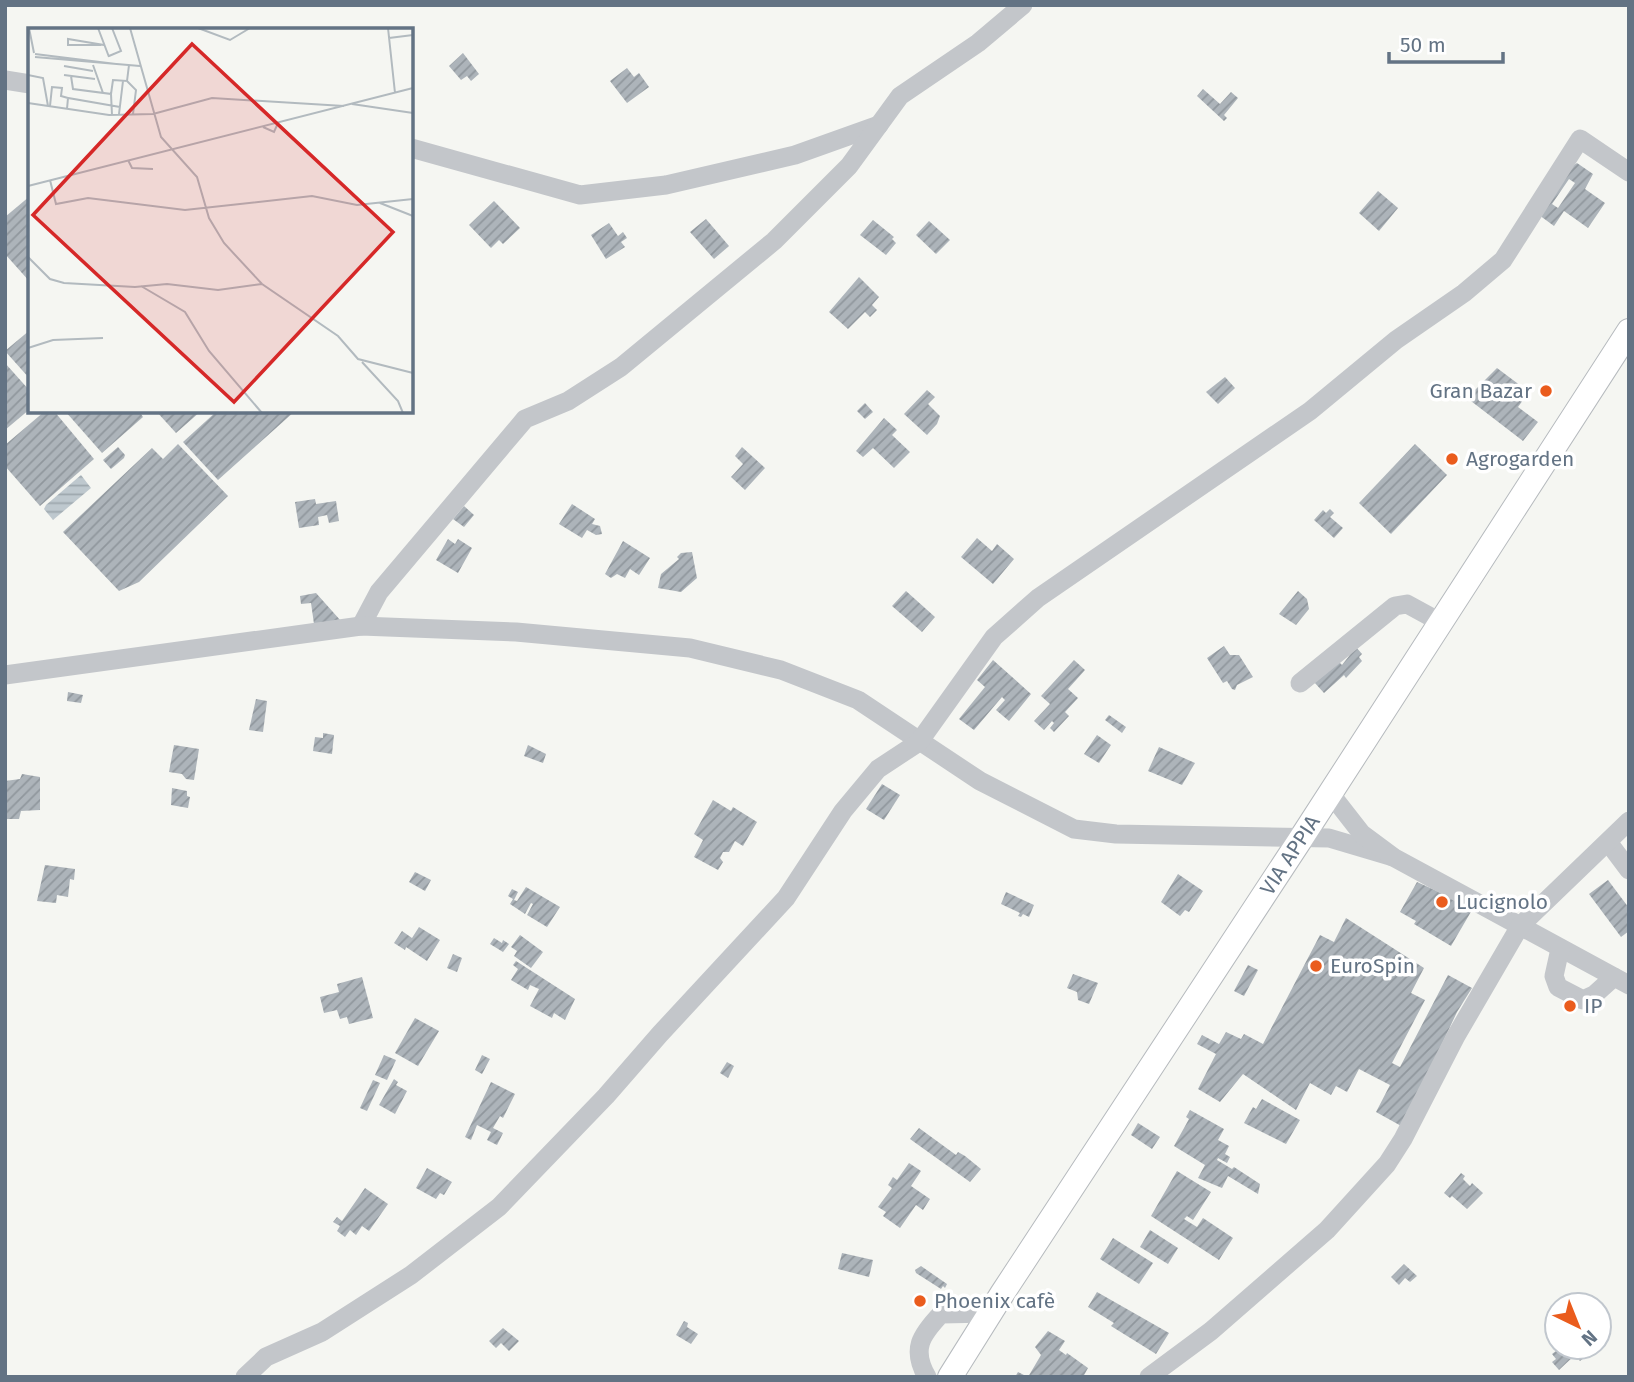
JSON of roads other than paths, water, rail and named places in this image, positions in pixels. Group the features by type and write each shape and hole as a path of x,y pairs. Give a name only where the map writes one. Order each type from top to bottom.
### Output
{"main road":[{"name":"VIA APPIA","path":"950,1377 1629,331"}],"street":[{"path":"361,626 379,592 525,419 568,401 621,367 775,241 849,166 900,96 978,43 1023,5"},
{"path":"5,79 28,84"},
{"path":"413,149 580,195 666,185 795,155 879,125"},
{"path":"245,1377 266,1357 322,1332 411,1275 499,1207 606,1096 786,898 844,811 877,769 919,742 994,637 1038,598 1310,411 1396,340 1464,293 1503,260 1580,139 1629,172"},
{"path":"1300,683 1395,606 1407,604 1440,622"},
{"path":"5,675 361,626 516,632 690,648 781,670 858,700 980,781 1074,828 1116,834 1329,838 1393,857"},
{"path":"1330,793 1362,834 1393,857 1621,981"},
{"path":"1149,1377 1211,1331 1327,1230 1387,1164 1403,1139 1456,1036 1520,926 1629,821"},
{"path":"1608,842 1629,870"},
{"path":"1560,949 1554,976 1558,987 1583,1000 1621,981"},
{"path":"927,1377 917,1350 922,1338 941,1314 990,1312"}],"place":[{"name":"Gran Bazar","path":"1546,391"},
{"name":"Agrogarden","path":"1452,459"},
{"name":"Lucignolo","path":"1442,902"},
{"name":"EuroSpin","path":"1316,966"},
{"name":"IP","path":"1570,1006"},
{"name":"Phoenix cafè","path":"920,1301"}]}
